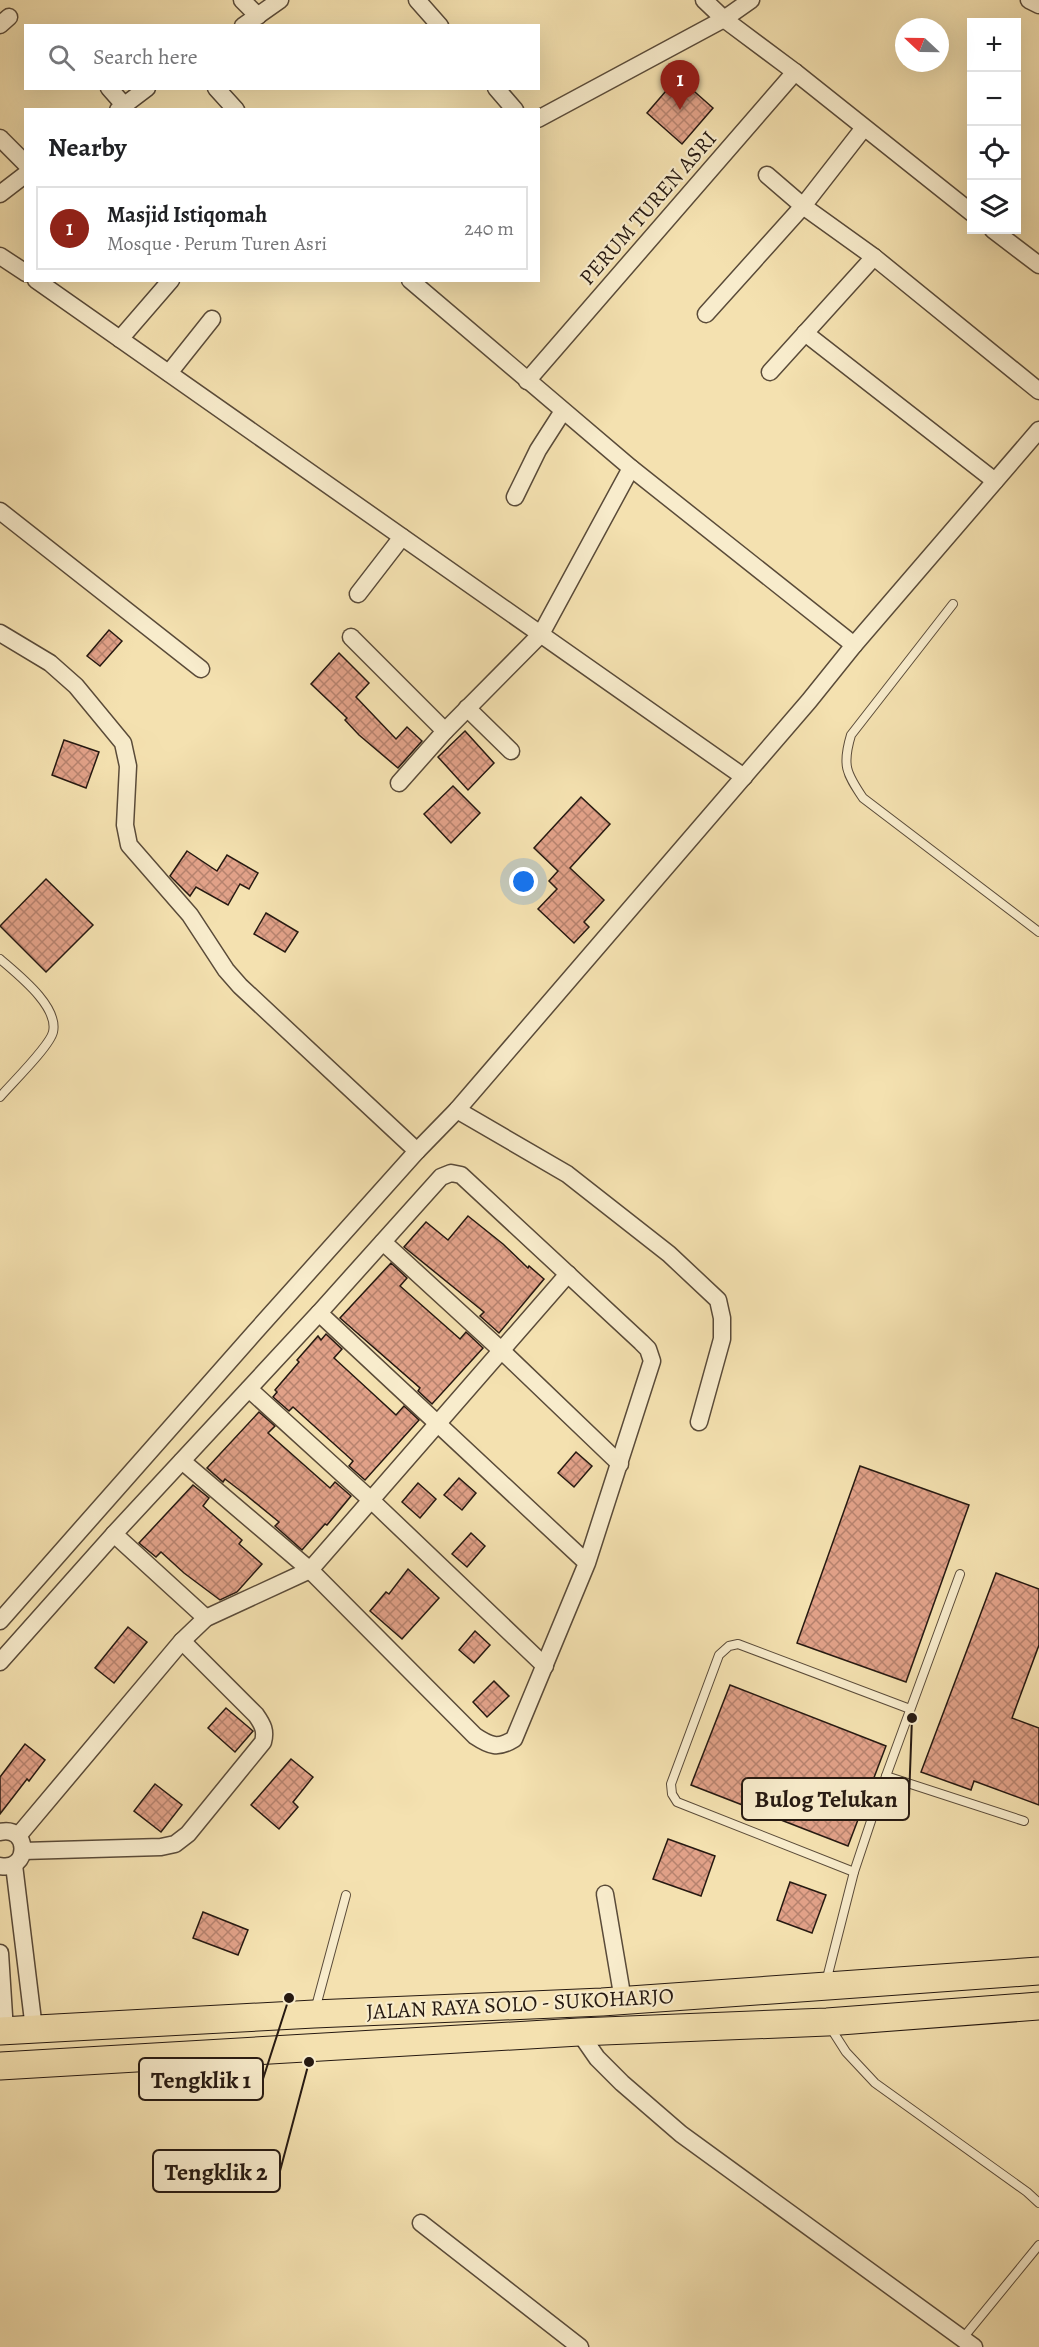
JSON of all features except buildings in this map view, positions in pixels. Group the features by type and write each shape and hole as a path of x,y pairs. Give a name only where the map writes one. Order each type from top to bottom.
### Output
{"main road":[{"name":"JALAN RAYA SOLO - SUKOHARJO","path":"2,2031 613,2001 1039,1971"},
{"path":"825,1985 827,2022"},
{"name":"JALAN RAYA SOLO - SUKOHARJO","path":"0,2066 597,2031 827,2022 1039,2006"}],"street":[{"path":"242,0 258,16"},
{"path":"246,24 280,0"},
{"path":"417,0 438,24"},
{"path":"704,0 723,19 795,72 863,129 967,209"},
{"path":"540,118 723,19 750,0"},
{"path":"1029,0 1039,5"},
{"name":"PERUM TUREN ASRI","path":"530,377 795,72"},
{"path":"111,90 121,107 144,90"},
{"path":"218,90 234,108"},
{"path":"498,90 513,108"},
{"path":"706,314 803,206 863,129"},
{"path":"0,138 24,162"},
{"path":"766,175 803,206 874,257 1039,391"},
{"path":"0,194 24,176"},
{"path":"998,234 1039,265"},
{"path":"0,256 24,272"},
{"path":"770,372 874,257"},
{"path":"39,282 744,777"},
{"path":"120,339 169,282"},
{"path":"412,282 530,377 563,411 631,468 854,645"},
{"path":"169,373 212,319"},
{"path":"805,333 995,481"},
{"path":"515,497 538,450 563,411"},
{"path":"0,1621 417,1151 457,1110 1039,430"},
{"path":"399,783 445,731 541,634 631,468"},
{"path":"0,511 201,669"},
{"path":"358,594 402,537"},
{"path":"0,633 50,663 76,686 123,743 128,766 125,825 129,844 190,915 233,979 417,1151"},
{"path":"351,637 445,731"},
{"path":"467,708 511,751"},
{"path":"457,1110 567,1174 669,1254 718,1300 723,1318 722,1339 699,1422"},
{"path":"0,1662 114,1534 319,1313 441,1177 454,1173 461,1175 641,1342 651,1354 652,1366 587,1563 514,1739 503,1746 491,1747 475,1736 310,1570 182,1461"},
{"path":"383,1242 501,1350 620,1464"},
{"path":"14,1854 182,1641 206,1618 310,1570 568,1274"},
{"path":"319,1313 587,1563"},
{"path":"249,1389 371,1500 545,1666"},
{"path":"114,1534 206,1618"},
{"path":"14,1854 161,1847 175,1844 188,1833 263,1742 265,1734 263,1725 256,1715 182,1641"},
{"path":"0,1832 9,1831 14,1854 34,2029"},
{"path":"605,1894 613,2001"},
{"path":"0,1953 2,2031"},
{"path":"597,2031 605,2067 681,2134 969,2343"},
{"path":"421,2223 580,2347"}],"lane":[{"path":"953,604 851,735 844,757 848,776 863,798 1039,932"},
{"path":"0,959 43,1000 53,1016 53,1032 41,1050 0,1097"},
{"path":"825,1985 854,1872 886,1776 960,1574"},
{"path":"854,1872 677,1802 670,1784 719,1655 729,1646 738,1644 910,1709"},
{"path":"886,1776 1024,1821"},
{"path":"314,2014 346,1895"},
{"path":"827,2022 846,2052 875,2083 1027,2192 1039,2204"},
{"path":"969,2343 1039,2245"}],"place":[{"name":"Masjid Istiqomah","path":"680,110"},
{"name":"Bulog Telukan","path":"912,1718"},
{"name":"Tengklik 1","path":"289,1998"},
{"name":"Tengklik 2","path":"309,2062"}]}
